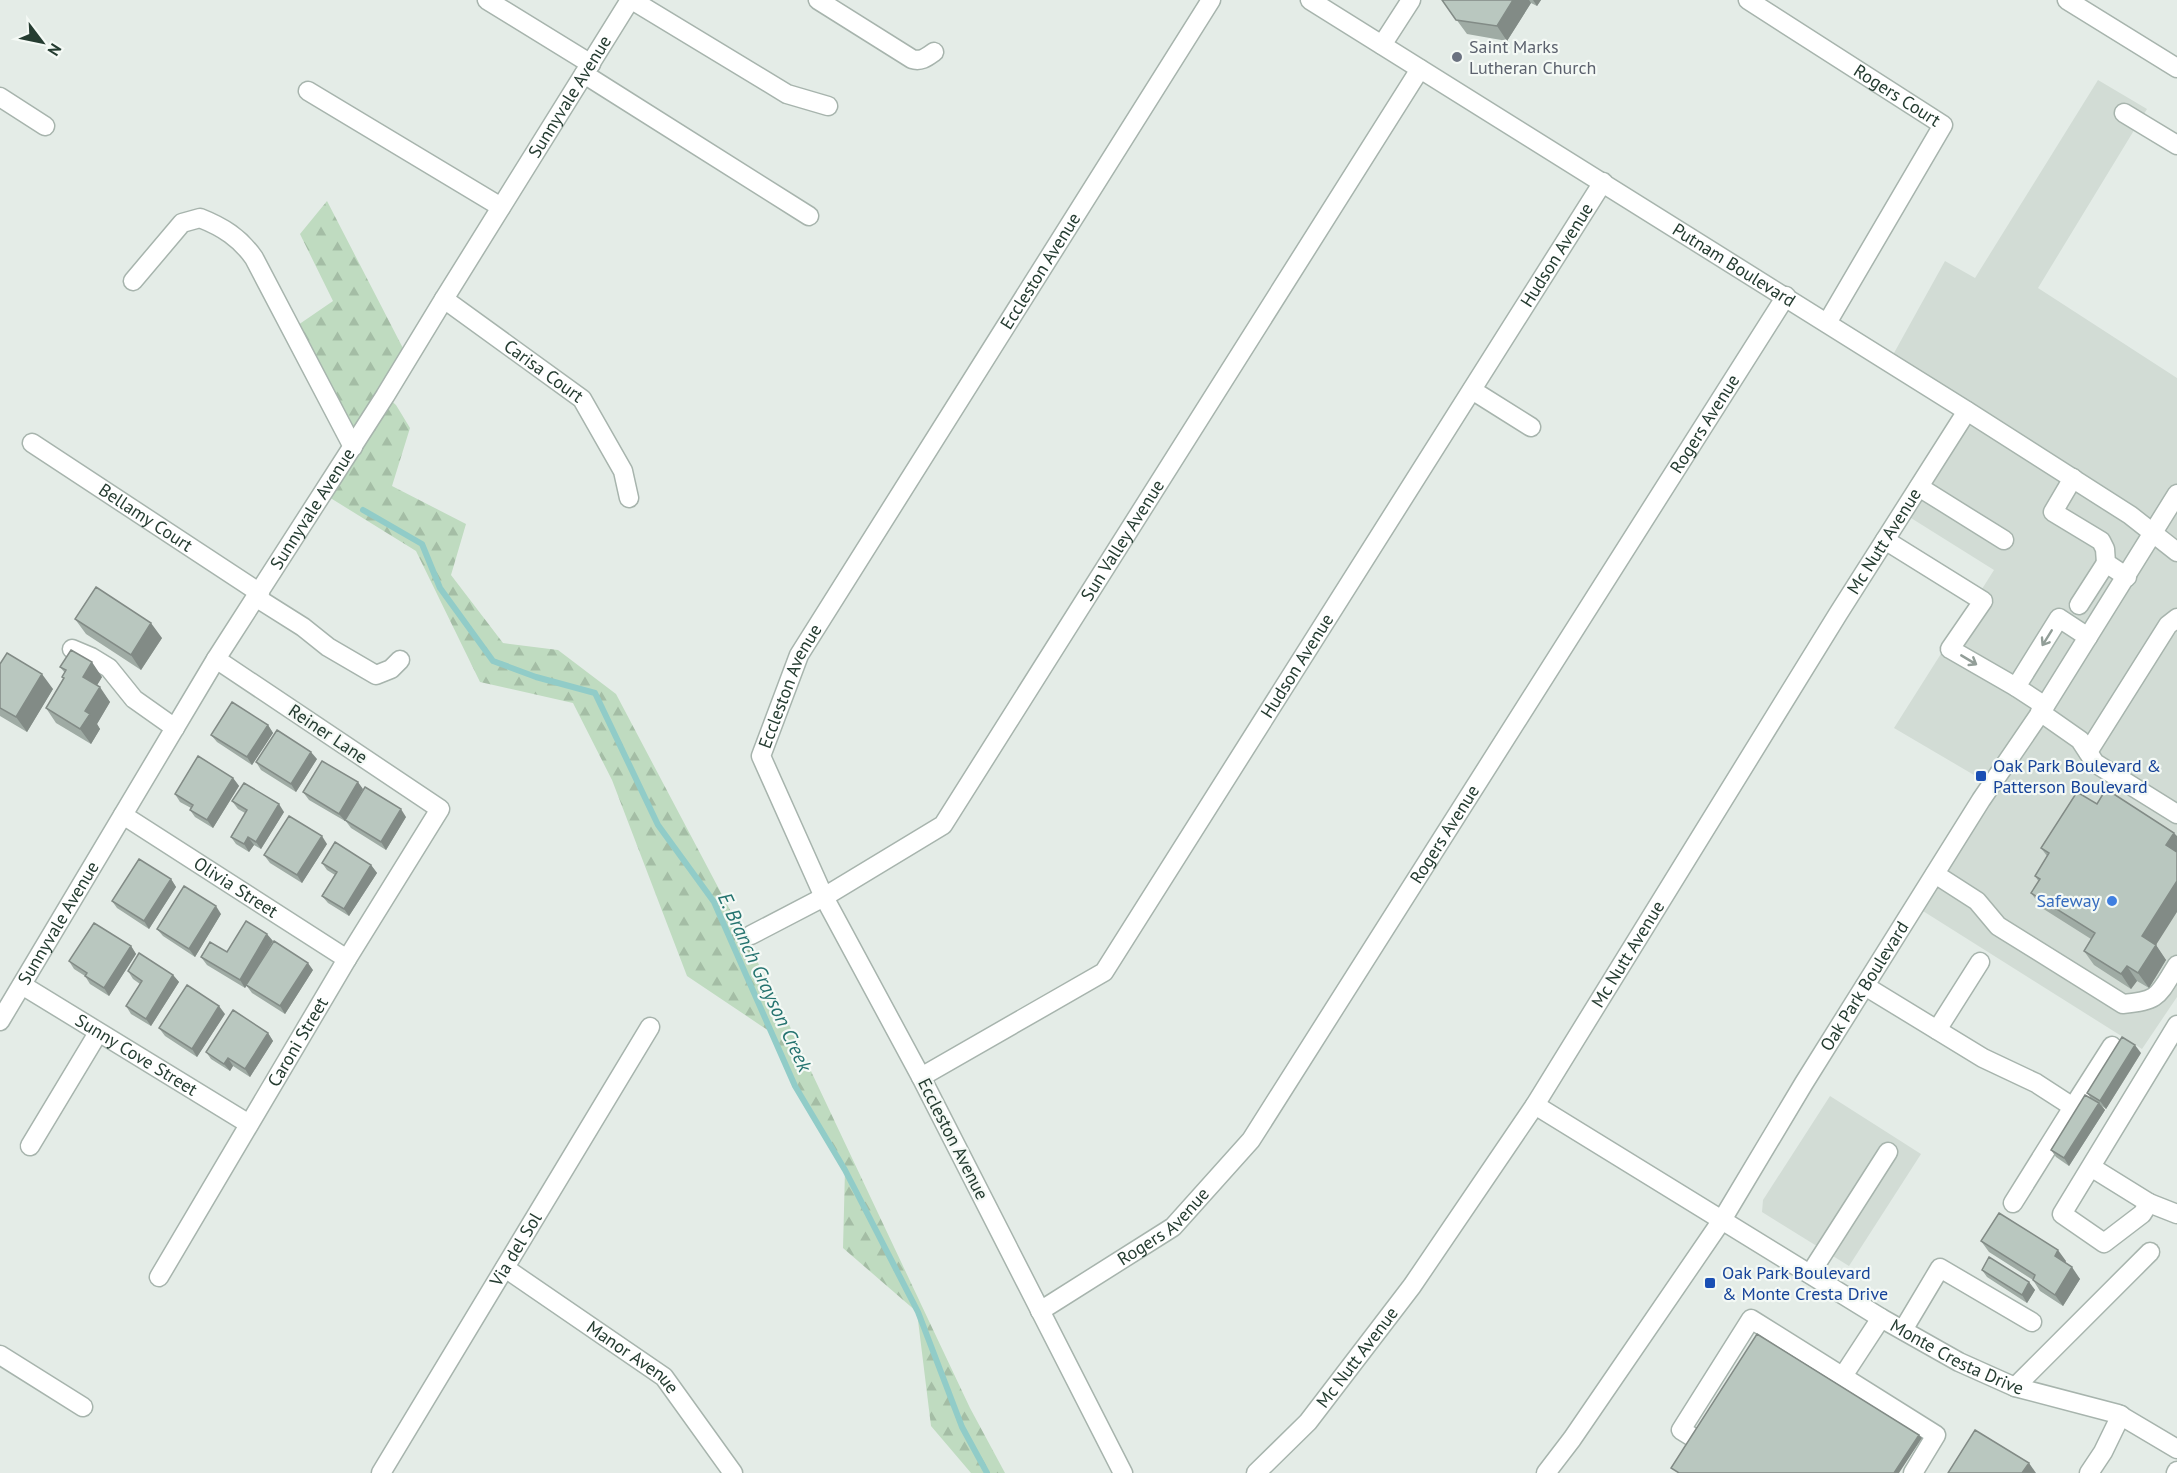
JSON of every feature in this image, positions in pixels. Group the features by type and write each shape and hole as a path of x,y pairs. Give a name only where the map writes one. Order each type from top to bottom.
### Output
{"street":[{"path":"487,0 808,216"},
{"path":"631,0 787,94 828,106"},
{"name":"Sunnyvale Avenue","path":"0,1021 216,659 353,447 631,0"},
{"path":"818,0 912,59 917,61 924,59 934,52"},
{"name":"Eccleston Avenue","path":"1123,1473 921,1077 824,897 761,756 798,655 1211,0"},
{"name":"Putnam Boulevard","path":"1310,0 1968,411 2130,515 2177,552"},
{"path":"1382,45 1411,0"},
{"name":"Rogers Court","path":"1748,0 1943,124 1827,323"},
{"path":"2067,0 2177,68"},
{"name":"Sun Valley Avenue","path":"751,935 824,897 943,825 1420,69"},
{"path":"308,91 501,207"},
{"path":"0,97 45,126"},
{"path":"2124,113 2177,145"},
{"name":"Hudson Avenue","path":"921,1077 1104,972 1603,182"},
{"path":"133,282 182,223 200,218 232,234 244,244 254,258 353,447"},
{"name":"Rogers Avenue","path":"1040,1311 1173,1227 1251,1140 1786,296"},
{"name":"Carisa Court","path":"444,299 582,399 623,471 629,498"},
{"path":"1472,390 1531,427"},
{"name":"Mc Nutt Avenue","path":"1256,1473 1308,1422 1405,1295 1535,1105 1885,540 1968,411"},
{"name":"Bellamy Court","path":"32,443 303,627 328,647 376,675 391,669 400,660"},
{"path":"2073,478 2053,512 2101,541 2105,549 2106,563 2079,605"},
{"path":"1919,488 2004,540"},
{"name":"Oak Park Boulevard","path":"1546,1473 1722,1220 1804,1083 1981,800 2043,709 2177,494"},
{"path":"1885,540 1983,601 1950,649 2016,687 2080,740 2096,763 2177,814"},
{"path":"2106,563 2127,577"},
{"path":"2016,687 2059,618 2088,637"},
{"path":"2088,752 2168,625 2177,618"},
{"path":"72,649 109,668 134,699 175,728"},
{"name":"Reiner Lane","path":"216,659 440,809"},
{"name":"Caroni Street","path":"159,1276 347,959 440,809"},
{"name":"Olivia Street","path":"123,815 347,959"},
{"path":"1935,874 1977,901 1998,926 2123,1004 2146,1002 2159,993 2177,965"},
{"path":"1937,1030 1980,962"},
{"name":"Sunny Cove Street","path":"22,985 249,1124"},
{"path":"1865,986 1983,1058 2036,1083 2073,1107"},
{"path":"2149,1203 2142,1214 2104,1243 2062,1214 2177,1025"},
{"name":"Via del Sol","path":"381,1473 650,1027"},
{"path":"30,1146 98,1033"},
{"path":"2013,1203 2112,1046"},
{"name":"Monte Cresta Drive","path":"1535,1105 1881,1318 1959,1362 2015,1387 2121,1415 2177,1449"},
{"path":"1810,1274 1888,1152"},
{"path":"2091,1167 2149,1203 2177,1214"},
{"path":"2015,1387 2150,1252"},
{"name":"Manor Avenue","path":"505,1268 664,1377 733,1473"},
{"path":"1904,1330 1940,1268 2032,1322"},
{"path":"1843,1376 1881,1318"},
{"path":"1750,1473 1681,1430 1751,1319 1936,1435 1912,1473"},
{"path":"0,1355 83,1407"},
{"path":"2089,1473 2103,1452 2121,1415"}],"shaded area":[{"path":"2098,80 2147,109 2038,288 2177,378 2177,997 2142,1049 1915,906 1991,785 1894,728 1994,570 1903,513 1967,411 1889,362 1945,261 1975,278"},
{"path":"1830,1096 1921,1154 1849,1266 1762,1212 1763,1200"}],"green space":[{"path":"327,201 407,356 386,396 396,405 410,428 392,486 466,524 451,575 503,643 558,650 616,694 776,997 970,1408 1005,1473 971,1473 931,1426 917,1312 843,1248 845,1170 795,1086 772,1033 687,976 612,780 573,703 480,682 416,551 324,494 358,439 298,325 333,301 300,234"}],"building":[{"path":"1442,0 1513,0 1497,26 1456,20"},
{"path":"96,587 151,623 131,655 75,619"},
{"path":"71,650 92,662 83,677 100,687 85,711 90,714 80,729 46,708 64,678 62,677 66,670 60,667"},
{"path":"7,653 42,674 16,717 0,708 0,664"},
{"path":"232,702 268,725 247,757 211,735"},
{"path":"277,730 311,752 291,784 256,762"},
{"path":"198,756 233,778 207,820 190,810 193,805 175,794"},
{"path":"322,761 358,782 339,814 303,792"},
{"path":"244,783 279,804 256,842 248,837 244,844 231,837 247,810 232,801"},
{"path":"365,787 401,809 381,842 345,820"},
{"name":"Safeway","path":"2106,789 2174,833 2166,845 2177,852 2177,881 2142,936 2156,945 2138,973 2127,966 2121,974 2084,951 2095,933 2031,893 2040,879 2035,876 2049,853 2041,848 2077,792 2097,804"},
{"path":"289,816 322,836 297,875 264,855"},
{"path":"335,842 371,865 344,909 322,896 337,872 322,863"},
{"path":"139,859 171,879 144,921 112,901"},
{"path":"184,886 216,906 189,949 157,929"},
{"path":"246,921 267,934 240,980 201,957 210,942 227,952"},
{"path":"94,923 131,946 104,988 85,976 87,973 69,961"},
{"path":"274,941 308,963 280,1006 246,985"},
{"path":"139,953 173,975 146,1019 126,1006 142,981 128,971"},
{"path":"187,985 219,1006 192,1049 159,1028"},
{"path":"233,1010 268,1033 245,1069 228,1058 224,1064 206,1052"},
{"path":"2122,1037 2135,1045 2100,1101 2087,1093"},
{"path":"2085,1095 2099,1103 2064,1158 2051,1150"},
{"path":"1999,1213 2058,1250 2055,1256 2072,1267 2055,1295 2033,1280 2035,1275 1981,1241"},
{"path":"1989,1257 2029,1282 2022,1295 1982,1270"},
{"path":"1757,1334 1919,1435 1894,1473 1679,1473 1671,1468"},
{"path":"1975,1430 2029,1463 2022,1473 1948,1473"}],"waterway":[{"name":"E. Branch Grayson Creek","path":"363,510 422,544 440,588 493,661 536,677 595,693 658,825 714,902 795,1086 845,1170 918,1312 962,1427 987,1473"}],"place":[{"name":"Saint Marks Lutheran Church","path":"1457,57"},
{"name":"Oak Park Boulevard & Patterson Boulevard","path":"1981,776"},
{"name":"Safeway","path":"2112,901"},
{"name":"Oak Park Boulevard & Monte Cresta Drive","path":"1710,1283"}]}
